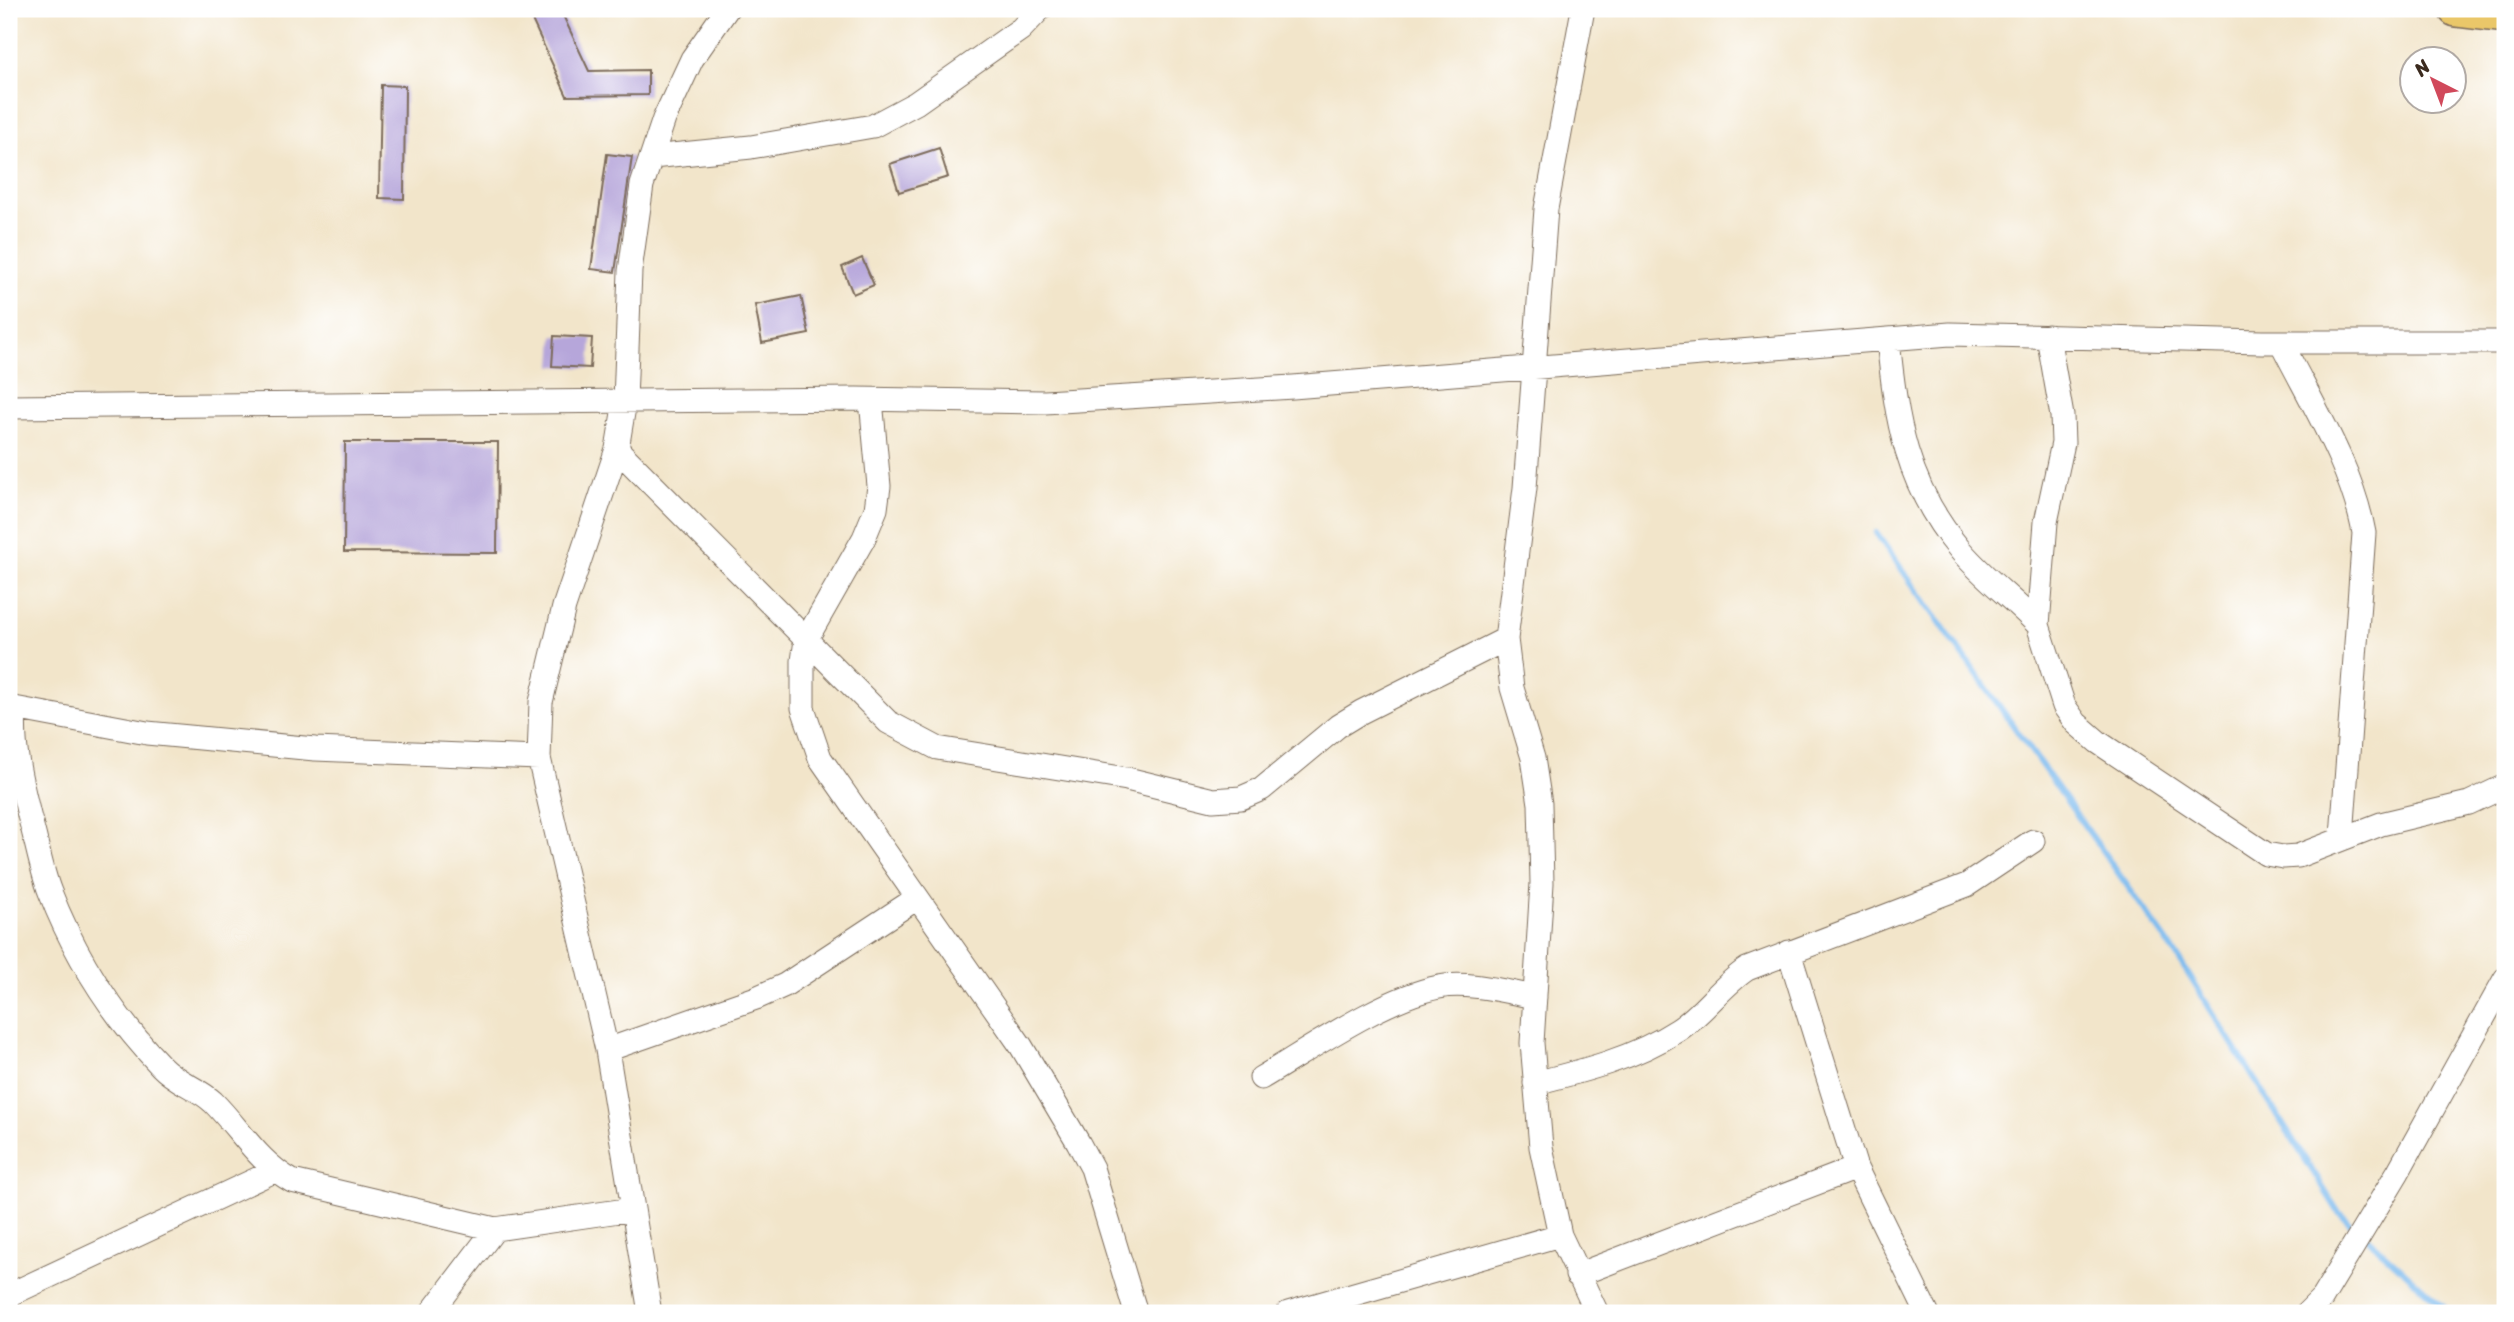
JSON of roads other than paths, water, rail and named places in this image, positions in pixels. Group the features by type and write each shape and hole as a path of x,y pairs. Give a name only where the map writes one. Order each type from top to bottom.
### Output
{"main road":[{"path":"2456,9 2505,15"}],"street":[{"path":"650,1313 607,1050 539,758 546,673 617,449 625,401 630,271 642,185 664,119 692,59 727,9"},
{"path":"652,157 751,147 873,126 937,88 1021,29 1040,9"},
{"path":"1583,9 1546,209 1525,488 1506,639 1511,688 1532,758 1540,804 1542,883 1532,1043 1547,1187 1560,1235 1597,1313"},
{"path":"9,407 625,401 1045,402 1536,368 1950,334 2281,342 2505,342"},
{"path":"2048,336 2062,416 2063,443 2046,522 2038,625 2064,706 2076,723 2098,743 2266,854 2283,857 2298,856 2381,824 2469,803 2505,786"},
{"path":"1888,339 1896,414 1905,452 1927,498 1962,552 2038,625"},
{"path":"2281,342 2333,446 2353,494 2364,533 2342,837"},
{"path":"871,400 879,486 876,509 864,538 806,639 803,708 820,758 1021,1046 1092,1168 1136,1313"},
{"path":"617,449 888,722 937,748 1127,779 1213,800 1241,799 1262,789 1350,719 1506,639"},
{"path":"539,758 315,749 146,733 12,708 17,769 49,890 75,946 104,997 163,1068 209,1098 274,1171 292,1181 495,1229 632,1209"},
{"path":"1535,1083 1597,1068 1676,1031 1697,1015 1727,982 1747,969 1967,885 2033,841"},
{"path":"607,1050 746,1002 785,985 917,898"},
{"path":"1789,952 1856,1168 1927,1313"},
{"path":"2322,1308 2499,1000 2505,979"},
{"path":"1261,1079 1349,1027 1398,1002 1440,986 1492,989 1535,997"},
{"path":"1577,1275 1856,1168"},
{"path":"9,1295 274,1171"},
{"path":"431,1313 495,1229"},
{"path":"1288,1313 1560,1235"}],"waterway":[{"path":"1876,533 2173,950 2339,1213 2358,1230"},
{"path":"2366,1237 2450,1313"}]}
